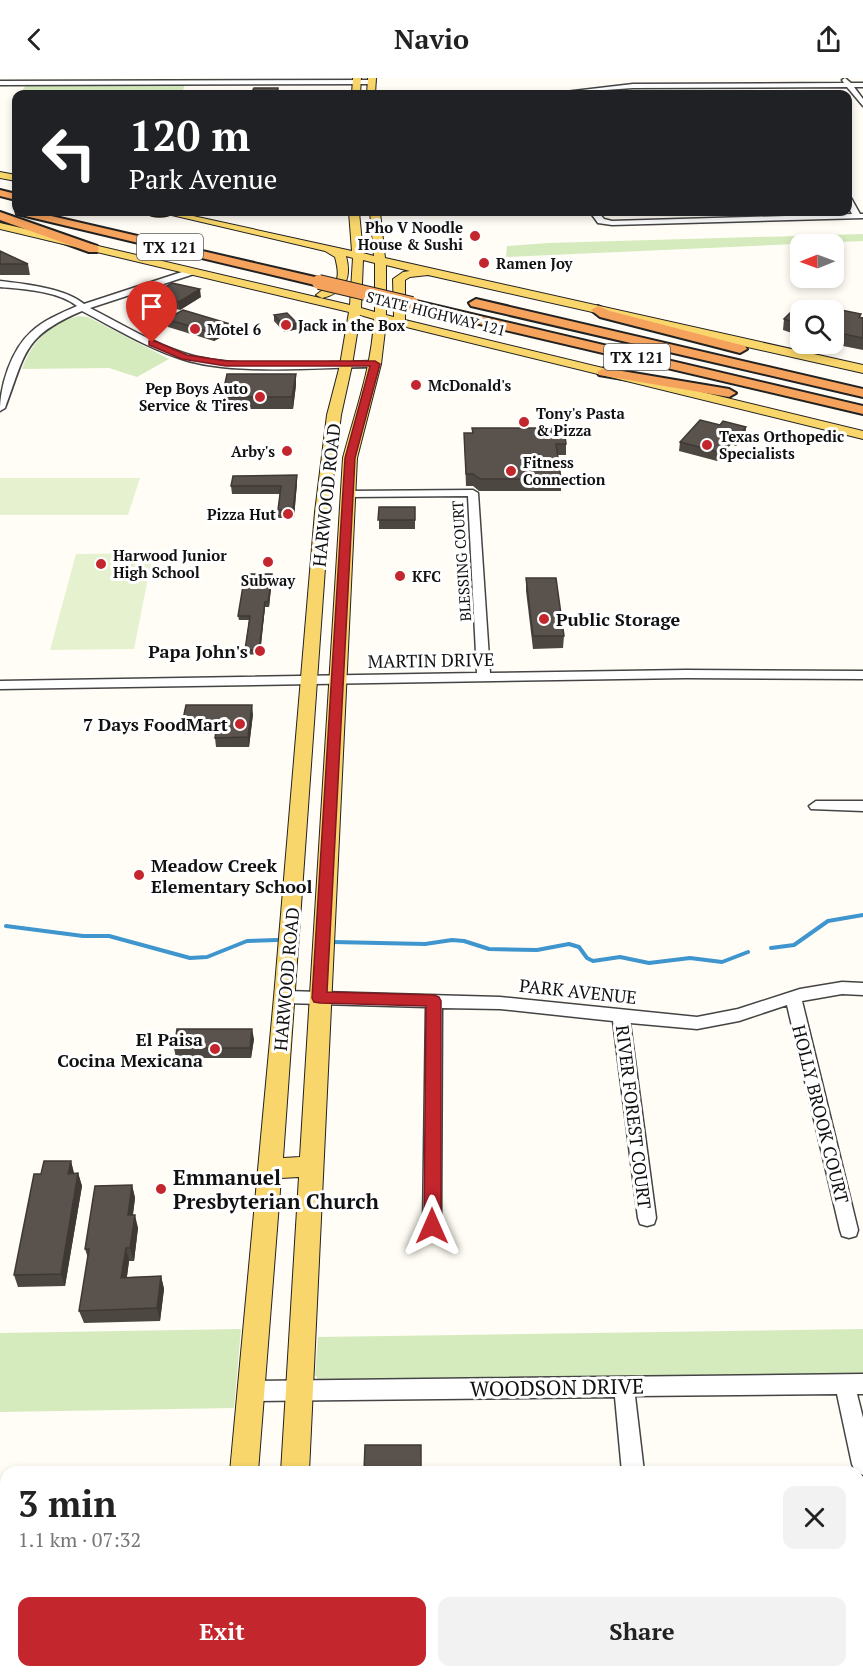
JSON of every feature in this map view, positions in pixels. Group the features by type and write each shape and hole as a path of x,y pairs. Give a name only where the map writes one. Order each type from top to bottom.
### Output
{"highway":[{"path":"0,216 93,249"},
{"name":"TX 121","path":"40,216 863,410"},
{"path":"332,270 412,288"},
{"name":"TX 121","path":"458,299 863,393"},
{"path":"598,310 605,314 863,382"},
{"path":"604,372 863,419"}],"main road":[{"path":"183,216 863,369"},
{"name":"HARWOOD ROAD","path":"245,1466 285,997 324,494 333,419 356,310 358,256 354,216"},
{"name":"HARWOOD ROAD","path":"295,1466 313,1167 336,680 350,458 375,364 380,316 381,240 376,216"},
{"name":"STATE HIGHWAY 121","path":"0,226 191,273 356,310 863,435"},
{"path":"327,248 344,246 355,239"},
{"path":"381,240 386,250 395,257 433,273"},
{"path":"305,298 329,294 337,290 342,282 340,255 327,248"},
{"path":"423,328 400,319 399,279 407,274 433,273"},
{"path":"305,298 335,309 352,323"},
{"path":"378,346 384,334 391,331 423,328"},
{"path":"333,419 359,420"},
{"path":"324,494 348,494"},
{"path":"318,572 343,576"},
{"path":"301,776 332,775"},
{"path":"270,1168 313,1167"}],"street":[{"path":"0,83 372,80"},
{"path":"575,90 633,86 846,82 863,85"},
{"path":"846,82 863,104"},
{"path":"705,85 708,90"},
{"path":"776,85 779,90"},
{"path":"633,86 634,90"},
{"path":"596,216 604,222 684,221 754,216"},
{"path":"682,216 684,221"},
{"path":"0,408 24,349 32,337 58,318 191,273"},
{"path":"0,284 28,286 73,299 84,308 165,349 202,361 247,365 375,364"},
{"name":"BLESSING COURT","path":"348,494 473,493 484,678"},
{"name":"MARTIN DRIVE","path":"0,685 686,674 863,675"},
{"path":"816,806 863,806"},
{"name":"PARK AVENUE","path":"285,997 500,1003 684,1022 707,1022 831,988 863,989"},
{"name":"HOLLY BROOK COURT","path":"793,997 849,1230"},
{"path":"432,1226 434,1001"},
{"name":"RIVER FOREST COURT","path":"621,1016 647,1218"},
{"path":"854,1384 863,1464"},
{"name":"WOODSON DRIVE","path":"252,1391 854,1384"},
{"path":"624,1387 632,1466"}],"green space":[{"path":"185,84 183,90 23,90 26,85"},
{"path":"863,234 863,241 844,242 844,235"},
{"path":"790,236 790,244 506,257 507,246"},
{"path":"79,316 88,317 169,359 137,377 109,368 22,369 31,350 43,335 59,323"},
{"path":"0,478 140,478 128,515 0,515"},
{"path":"153,553 134,649 50,650 76,554"},
{"path":"241,1329 234,1408 0,1412 0,1333"},
{"path":"863,1329 863,1376 321,1383 315,1375 318,1337"}],"building":[{"path":"254,88 278,88 278,90 253,90"},
{"path":"0,251 28,264 0,264"},
{"path":"172,283 200,289 179,302 151,295"},
{"path":"183,310 230,324 213,333 166,319"},
{"path":"844,311 861,314 859,317 863,318 863,338 844,334"},
{"path":"287,313 297,323 284,326 274,315"},
{"path":"790,313 790,321 784,319"},
{"path":"227,374 296,374 292,397 222,397"},
{"path":"700,420 720,425 723,421 746,427 738,437 732,435 718,452 680,442"},
{"name":"Fitness Connection","path":"472,428 564,428 566,444 556,444 561,479 480,479 473,474 466,474 464,433 473,433"},
{"path":"297,475 293,510 278,510 281,486 231,486 233,476"},
{"path":"379,507 415,507 415,520 378,520"},
{"path":"245,574 272,574 268,602 265,602 259,650 245,650 250,616 238,616"},
{"name":"Public Storage","path":"526,578 556,578 564,636 533,636"},
{"path":"186,705 252,705 248,737 215,738 217,724 182,724"},
{"path":"177,1029 252,1029 250,1048 174,1048"},
{"path":"44,1161 71,1161 68,1174 78,1173 61,1274 14,1275 34,1174 41,1174"},
{"path":"132,1185 128,1215 135,1215 130,1248 126,1248 121,1278 161,1276 157,1308 79,1311 89,1249 85,1249 95,1186"},
{"path":"365,1445 421,1445 421,1466 364,1466"}],"waterway":[{"path":"771,948 794,945 828,921 863,915"},
{"path":"6,926 83,936 109,936 190,958 207,957 247,941 277,940"},
{"path":"333,942 425,944 452,940 464,941 489,949 537,950 569,944 579,947 587,958 593,961 620,957 649,963 690,958 722,962 748,952"}],"place":[{"name":"Pho V Noodle House & Sushi","path":"475,236"},
{"name":"Ramen Joy","path":"484,263"},
{"name":"Jack in the Box","path":"286,325"},
{"name":"Motel 6","path":"195,329"},
{"name":"McDonald's","path":"416,385"},
{"name":"Pep Boys Auto Service & Tires","path":"260,397"},
{"name":"Tony's Pasta & Pizza","path":"524,422"},
{"name":"Texas Orthopedic Specialists","path":"707,445"},
{"name":"Arby's","path":"287,451"},
{"name":"Fitness Connection","path":"511,471"},
{"name":"Pizza Hut","path":"288,514"},
{"name":"Subway","path":"268,562"},
{"name":"Harwood Junior High School","path":"101,564"},
{"name":"KFC","path":"400,576"},
{"name":"Public Storage","path":"544,619"},
{"name":"Papa John's","path":"260,651"},
{"name":"7 Days FoodMart","path":"240,724"},
{"name":"Meadow Creek Elementary School","path":"139,875"},
{"name":"El Paisa Cocina Mexicana","path":"215,1049"},
{"name":"Emmanuel Presbyterian Church","path":"161,1189"}],"route":[{"path":"152,343 185,357 226,364 375,364 350,458 320,998 434,1001 432,1226"}]}
